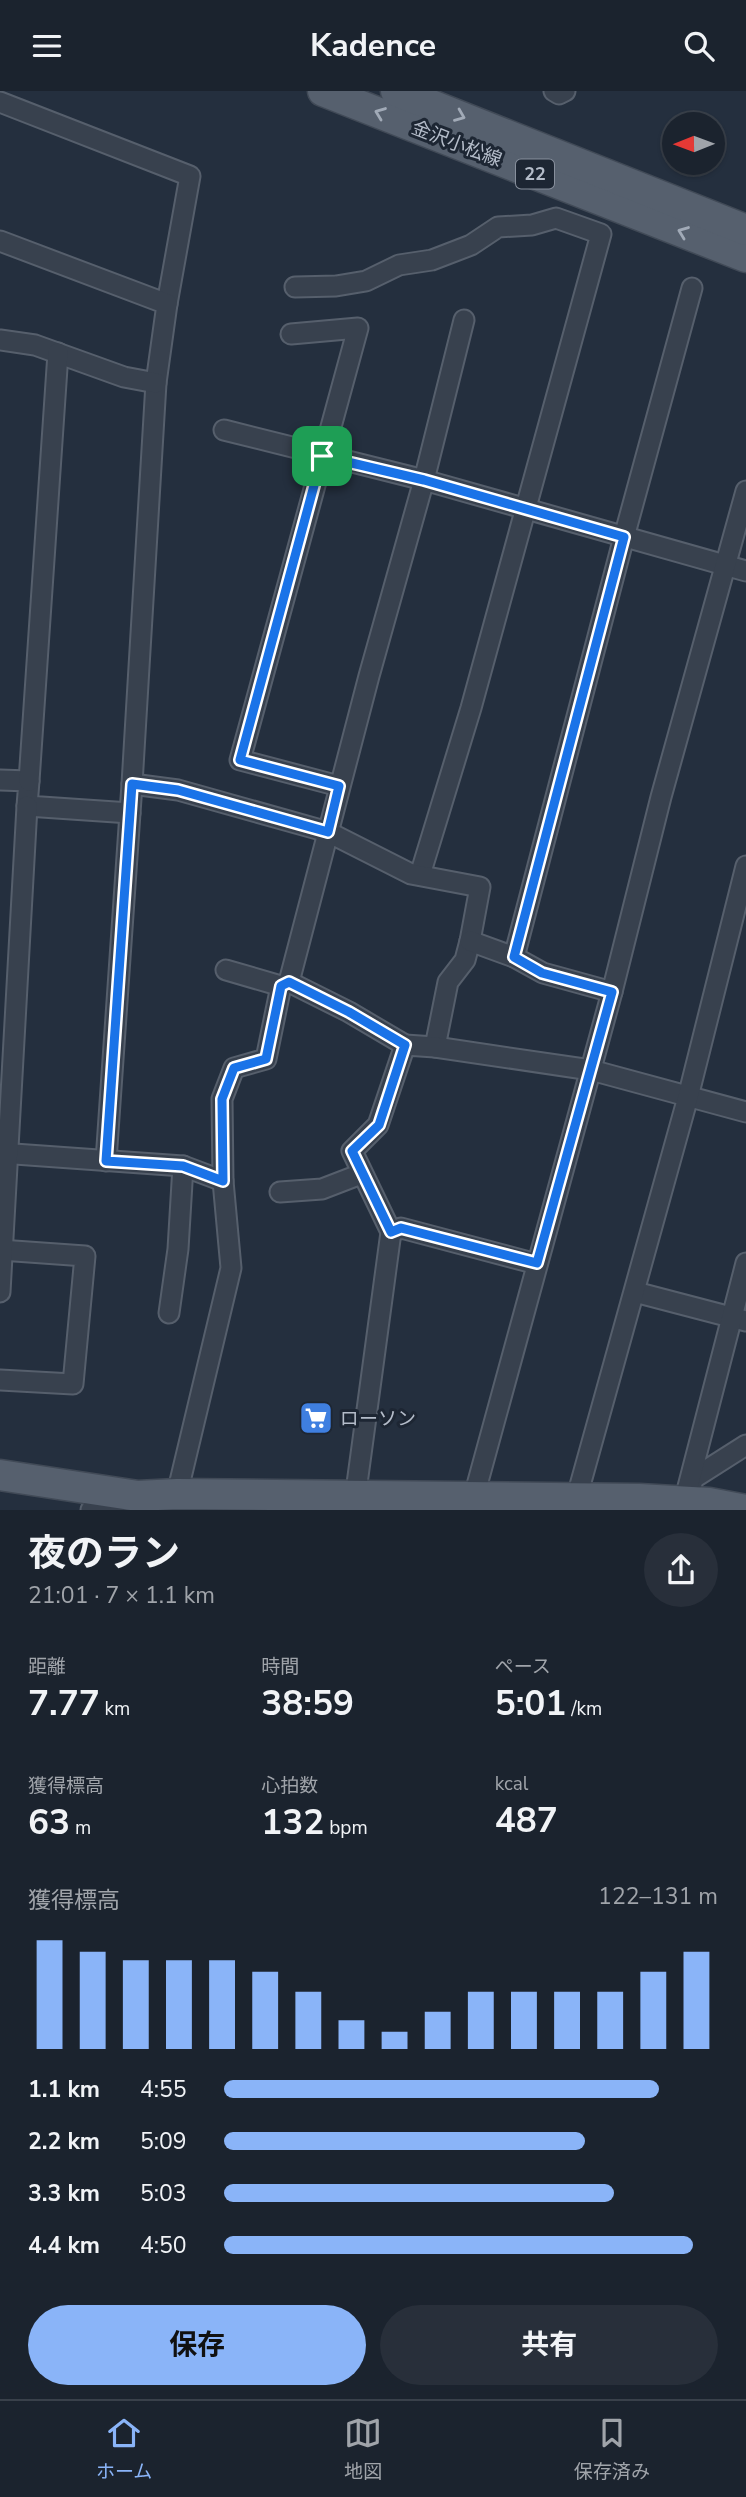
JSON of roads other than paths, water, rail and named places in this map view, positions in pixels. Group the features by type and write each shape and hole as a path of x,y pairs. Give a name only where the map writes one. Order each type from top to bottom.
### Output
{"main road":[{"name":"金沢小松線","path":"323,91 746,257"},
{"name":"金沢小松線","path":"396,91 426,97 746,230"},
{"path":"0,1475 138,1496 177,1494 258,1503 574,1505 639,1499 683,1506 709,1503 746,1510"}],"street":[{"path":"554,91 559,94 565,91"},
{"path":"0,102 190,176 156,383 106,1161"},
{"path":"295,287 336,286 366,281 399,265 432,260 471,245 498,227 532,225 556,218 601,234 471,708 419,875"},
{"path":"0,241 167,304"},
{"path":"514,957 692,288"},
{"path":"177,1494 232,1268 223,1181 222,1099 234,1068 266,1059 424,480 464,320"},
{"path":"291,334 358,328 240,760 339,786"},
{"path":"0,340 35,345 124,377 156,383"},
{"path":"0,1292 4,1154 58,353"},
{"path":"224,430 424,480 746,571"},
{"path":"472,1504 612,992 660,797 746,491"},
{"path":"0,780 29,781"},
{"path":"132,784 178,790 328,832 411,874 480,887 465,960 448,982 435,1047"},
{"path":"27,806 130,813"},
{"path":"574,1505 688,1097 746,866"},
{"path":"470,941 514,957 542,973 612,992"},
{"path":"226,970 285,984 349,1012 405,1045 591,1070 746,1112"},
{"path":"355,1503 391,1232 352,1151 379,1125 405,1045"},
{"path":"4,1154 183,1166 223,1181"},
{"path":"169,1313 178,1249 183,1166"},
{"path":"280,1192 322,1189 362,1174"},
{"path":"391,1232 401,1228 537,1263"},
{"path":"0,1380 73,1384 85,1256 1,1250"},
{"path":"683,1506 739,1319 746,1263"},
{"path":"635,1292 739,1319"},
{"path":"683,1506 694,1478 746,1445"},
{"path":"91,1510 138,1496"}],"place":[{"name":"ローソン","path":"316,1418"}]}
